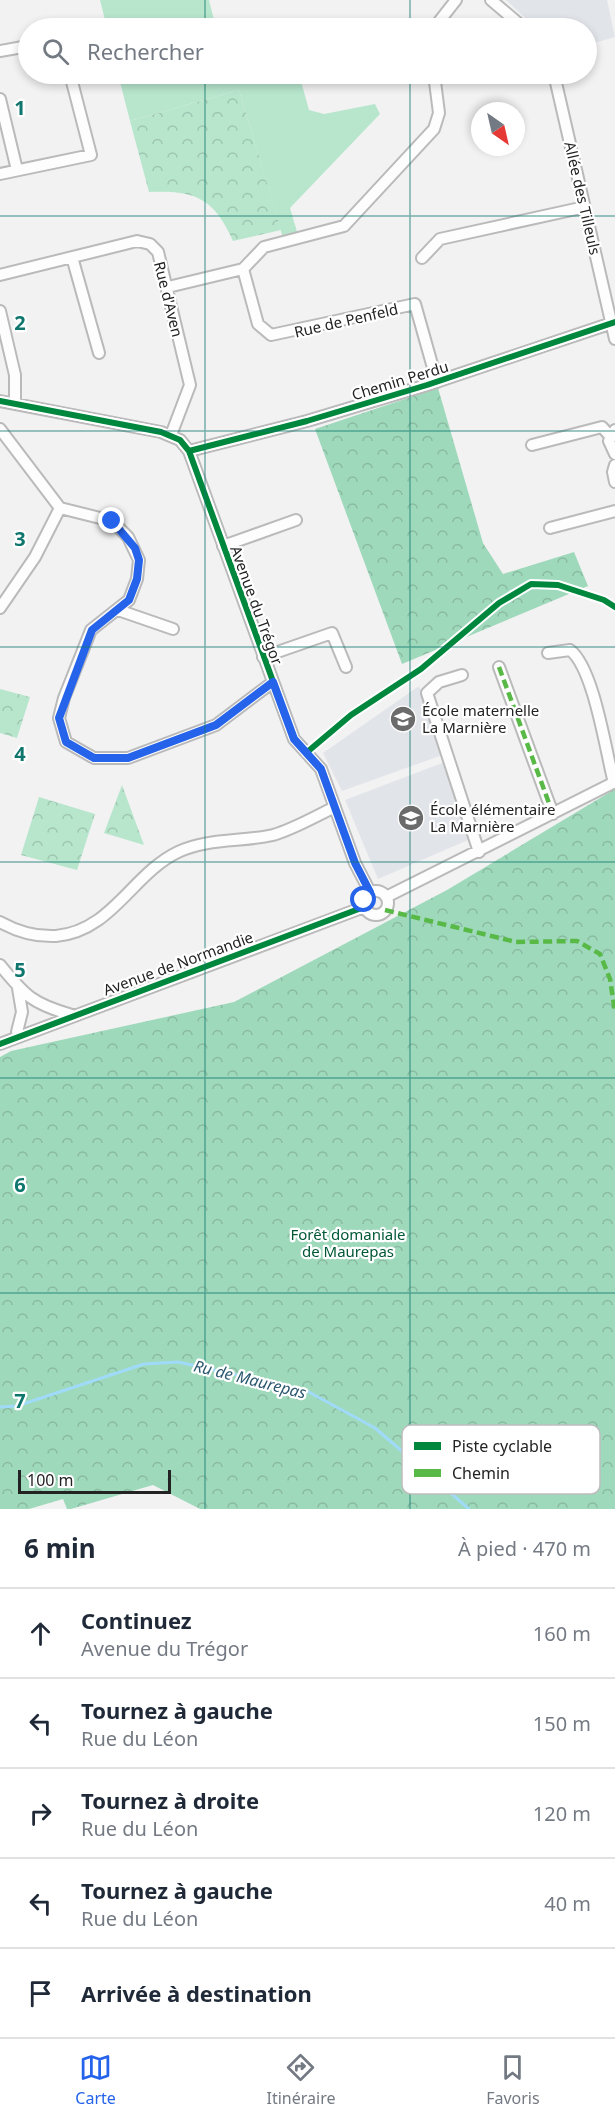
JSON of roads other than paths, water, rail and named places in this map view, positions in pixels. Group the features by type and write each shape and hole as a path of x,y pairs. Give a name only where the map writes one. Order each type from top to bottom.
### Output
{"street":[{"path":"442,18 456,0"},
{"path":"492,0 513,18"},
{"path":"0,51 18,48"},
{"path":"0,174 91,155 73,84"},
{"path":"168,287 243,269 264,247 344,226 434,129 439,113 435,84"},
{"name":"Allée des Tilleuls","path":"556,84 614,323 615,339"},
{"path":"0,99 17,170"},
{"path":"422,258 440,239 585,207"},
{"name":"Rue d'Aven","path":"0,275 137,241 150,244 158,252 168,287 190,385 171,435"},
{"path":"72,257 99,353"},
{"name":"Rue de Penfeld","path":"243,269 258,324 270,335 415,304 437,382"},
{"path":"0,311 15,375 15,402"},
{"name":"Chemin Perdu","path":"189,451 307,421 437,382 614,323"},
{"path":"0,400 171,435 189,451"},
{"path":"532,445 602,427 613,433 609,445 615,454"},
{"path":"2,436 60,508 112,521 135,548 139,560 137,579 129,600 92,630 59,718 66,742 94,758 128,758 216,725 273,682"},
{"name":"Avenue du Trégor","path":"189,451 294,739 321,769 355,863 370,892"},
{"path":"615,465 612,472 615,482"},
{"path":"0,608 18,586 60,508"},
{"path":"550,528 615,511"},
{"path":"223,546 296,520"},
{"path":"118,610 173,629"},
{"path":"263,657 332,633 345,667"},
{"path":"386,897 480,852 614,782 603,729 580,660 570,650 548,653"},
{"path":"498,667 553,814"},
{"path":"462,675 439,682 427,693 480,852"},
{"path":"0,922 22,932 43,937 84,929 103,919 157,867 179,852 273,834 335,807"},
{"path":"377,891 386,897 387,907 379,914 372,914 364,907 364,900 370,892 377,891"},
{"name":"Avenue de Normandie","path":"0,1044 364,907"},
{"path":"0,965 18,988 35,1002 73,1016"},
{"path":"18,988 22,1012 17,1032 19,1036"},
{"path":"53,1023 54,1010"}],"waterway":[{"name":"Ru de Maurepas","path":"0,1407 17,1406 144,1364 178,1362 305,1390 375,1428 402,1451"},
{"name":"Ru de Maurepas","path":"452,1494 469,1509"}],"place":[{"name":"École maternelle La Marnière","path":"403,719"},
{"name":"École élémentaire La Marnière","path":"411,818"}],"park label":[{"name":"Forêt domaniale de Maurepas","path":"348,1242"}]}
